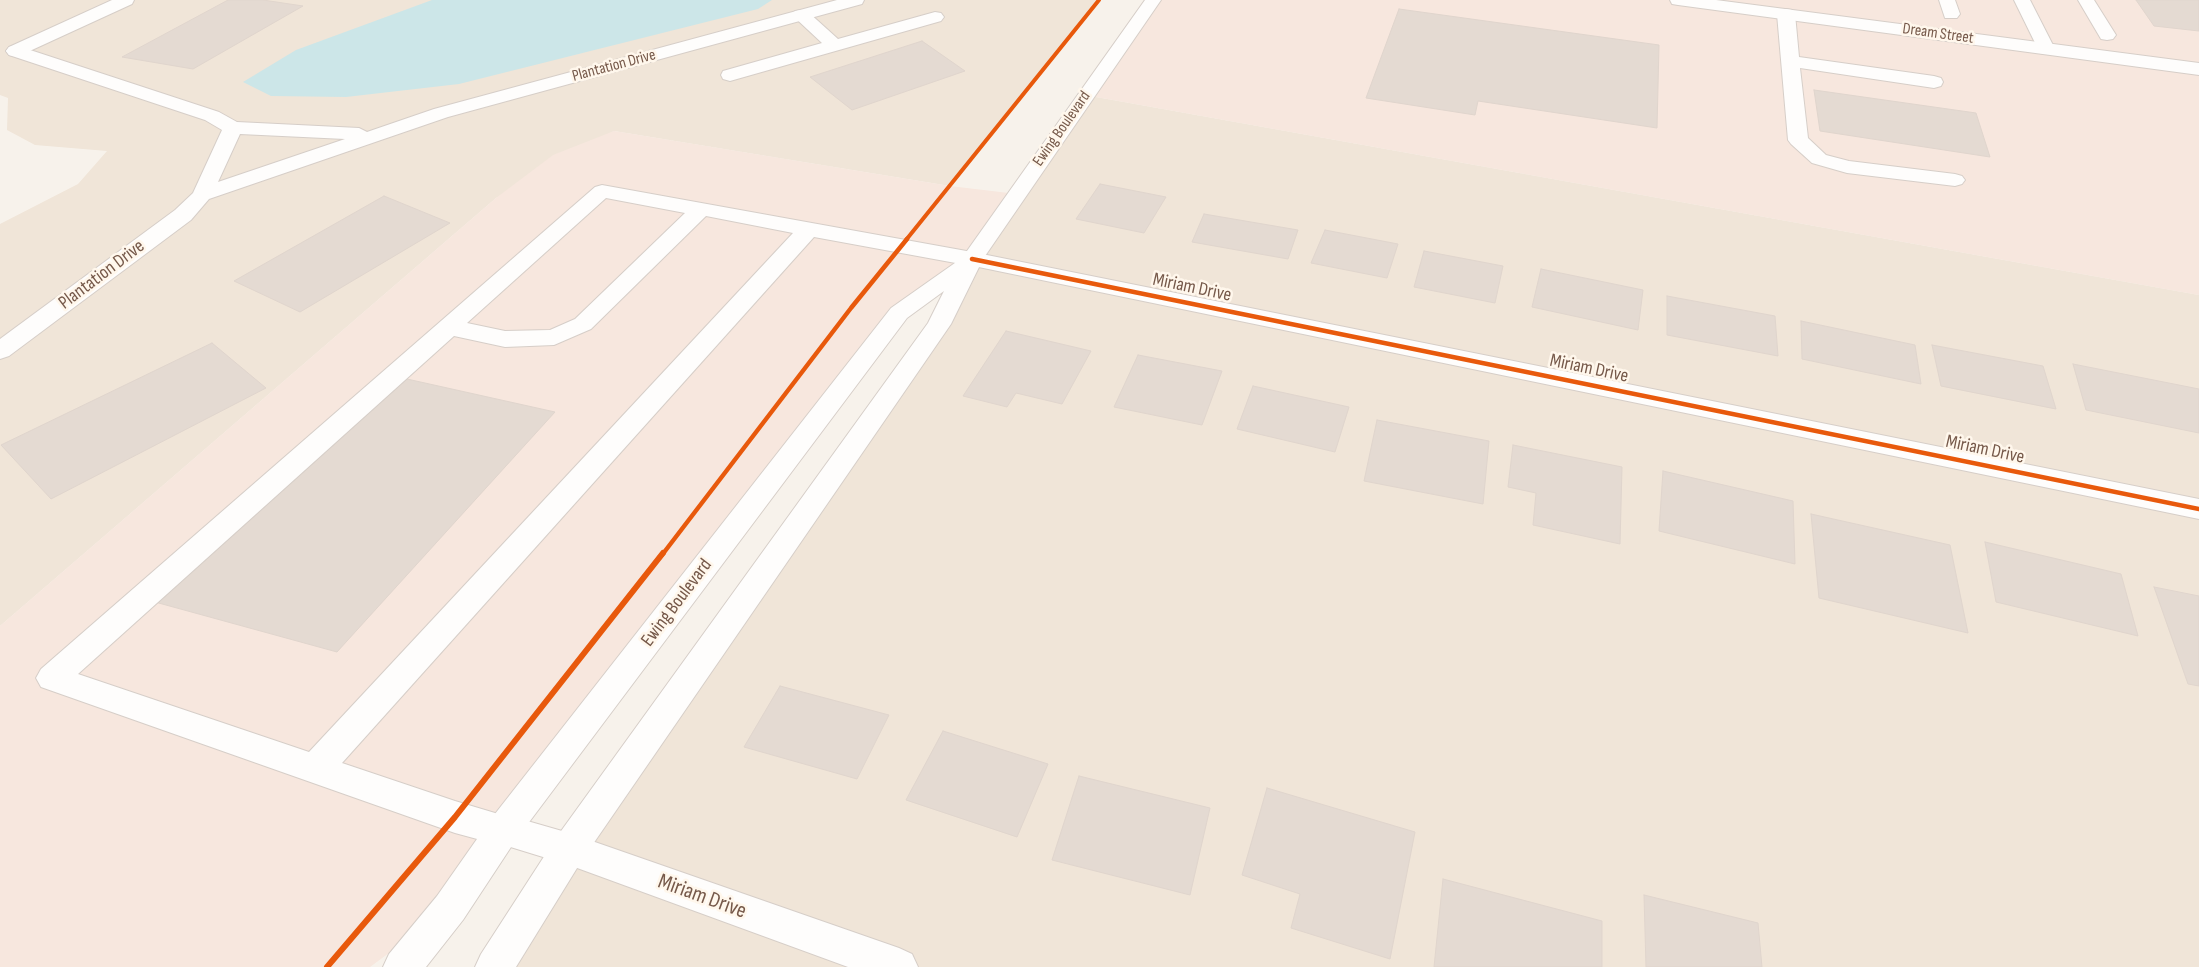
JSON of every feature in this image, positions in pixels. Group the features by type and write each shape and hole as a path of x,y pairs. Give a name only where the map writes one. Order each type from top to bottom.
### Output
{"street":[{"name":"Plantation Drive","path":"126,0 15,51 212,116 233,128 373,135"},
{"name":"Plantation Drive","path":"202,195 441,113 856,0"},
{"name":"Ewing Boulevard","path":"494,967 569,849 939,324 972,259 1153,0"},
{"name":"Dream Street","path":"1678,0 2199,69"},
{"path":"2022,0 2046,49"},
{"path":"2086,0 2106,35"},
{"path":"1786,14 1798,140 1819,159 1847,167 1955,180"},
{"path":"801,15 834,45"},
{"path":"730,75 935,17"},
{"path":"1791,61 1934,82"},
{"name":"Plantation Drive","path":"0,351 183,215 202,195 233,128"},
{"name":"Miriam Drive","path":"899,967 569,849 455,817 52,678 602,190 972,259 2199,509"},
{"path":"449,327 505,339 554,337 583,324 701,209"},
{"path":"315,768 810,229"},
{"name":"Ewing Boulevard","path":"402,967 450,908 504,830 899,313 972,259"}],"shaded area":[{"path":"0,0 1099,0 950,186 614,131 496,198 0,626 0,224 78,184 107,151 35,145 7,130 8,98 0,95"},
{"path":"1153,0 2199,0 2199,295 1085,95"},
{"path":"1085,95 2199,295 2199,967 494,967"},
{"path":"614,131 950,186 1017,194 972,259 899,313 450,908 370,967 0,967 0,626 496,198 553,155"}],"water":[{"path":"432,0 772,0 758,9 459,84 346,97 271,96 243,82 296,50"}],"building":[{"path":"228,0 263,0 303,6 193,69 122,57"},
{"path":"2136,0 2199,0 2199,31 2154,26"},
{"path":"1399,9 1659,45 1657,128 1478,101 1475,115 1366,98"},
{"path":"922,41 965,71 852,110 810,77"},
{"path":"1814,90 1976,113 1990,157 1820,131"},
{"path":"1100,184 1166,197 1144,233 1076,219"},
{"path":"384,196 450,223 300,312 234,281"},
{"path":"1204,214 1298,230 1288,259 1192,242"},
{"path":"1325,230 1398,244 1387,278 1311,263"},
{"path":"1424,251 1503,266 1495,303 1414,287"},
{"path":"1541,269 1643,290 1638,330 1532,307"},
{"path":"1667,296 1775,316 1778,356 1667,335"},
{"path":"1801,321 1915,345 1921,384 1802,359"},
{"path":"1006,331 1091,351 1062,404 1016,393 1007,407 963,396"},
{"path":"212,343 266,388 51,499 1,445"},
{"path":"1932,345 2043,366 2056,409 1941,386"},
{"path":"1138,355 1222,371 1202,425 1114,407"},
{"path":"2073,364 2199,389 2199,433 2086,410"},
{"path":"398,377 555,412 337,652 155,602"},
{"path":"1253,386 1349,407 1335,452 1237,429"},
{"path":"1377,420 1489,441 1483,504 1364,481"},
{"path":"1513,445 1622,467 1620,544 1533,525 1536,493 1508,487"},
{"path":"1663,471 1793,501 1795,564 1659,531"},
{"path":"1811,514 1950,545 1968,633 1819,598"},
{"path":"1985,542 2121,574 2138,636 1996,602"},
{"path":"2154,587 2199,596 2199,686 2188,684"},
{"path":"780,686 889,715 857,779 744,747"},
{"path":"943,731 1048,764 1017,837 906,800"},
{"path":"1079,776 1210,808 1190,895 1052,860"},
{"path":"1267,788 1415,832 1390,959 1291,928 1300,894 1242,875"},
{"path":"1443,879 1602,921 1602,967 1434,967"},
{"path":"1644,895 1758,923 1762,967 1646,967"}],"cycle path":[{"path":"327,967 455,817 628,599 851,308 1099,0"},
{"path":"972,259 2199,509"}]}
